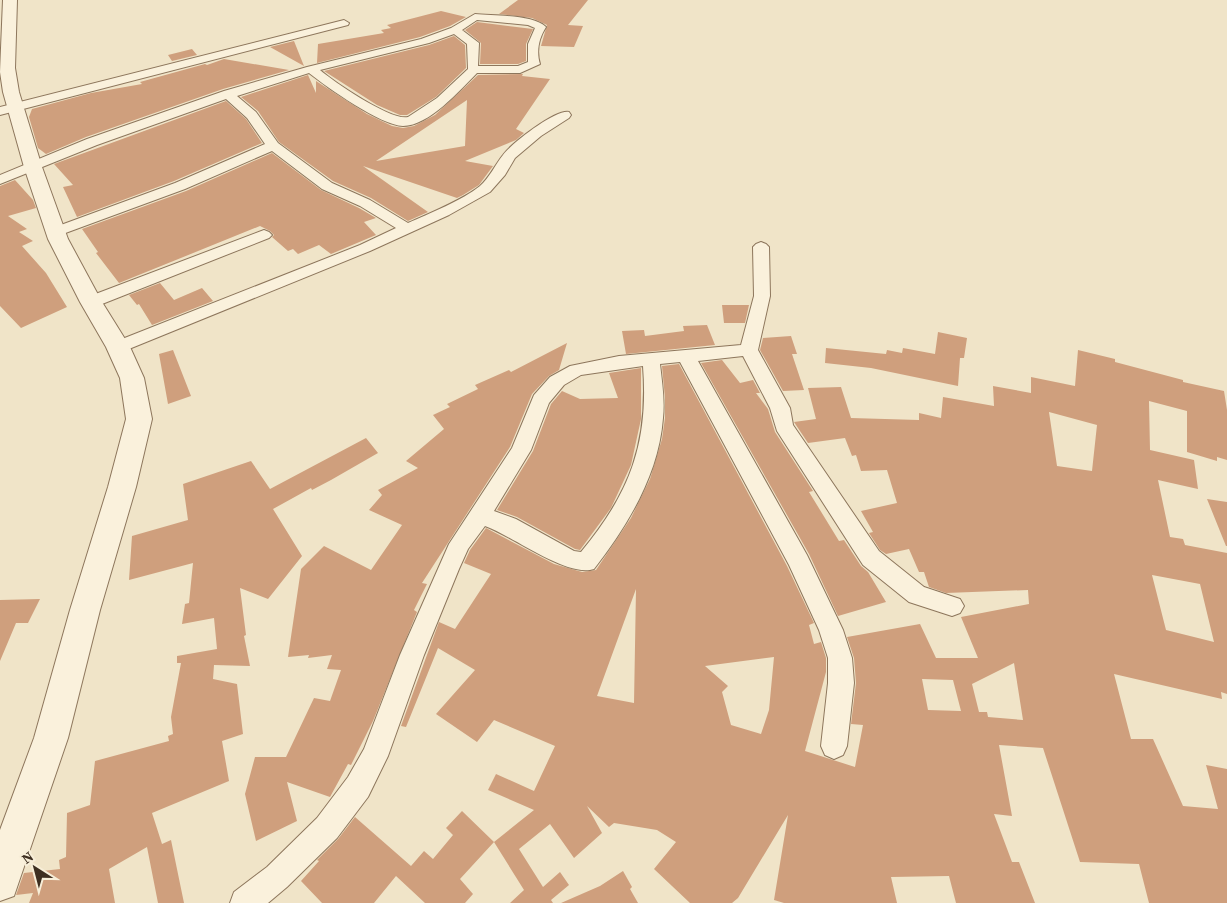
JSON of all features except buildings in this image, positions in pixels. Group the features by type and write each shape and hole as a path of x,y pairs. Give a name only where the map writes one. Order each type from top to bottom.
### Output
{"street":[{"path":"0,882 51,738 85,610 122,487 139,419 132,378 118,347 91,302 55,232 33,167 8,109 5,80 6,10"},
{"path":"0,180 92,142 228,94 311,69 425,41 455,30 471,18 482,16 530,22 541,27 538,30 534,47 532,59 534,64 520,70 474,69 450,93 430,109 414,120 402,123 340,91 311,69"},
{"path":"8,109 344,23"},
{"path":"455,30 473,43 472,67 474,69"},
{"path":"228,94 252,115 273,146 327,186 365,203 406,228"},
{"path":"118,347 365,248 444,212 485,189 500,172 509,156 536,133 564,115"},
{"path":"55,232 180,186 273,146"},
{"path":"91,302 264,235"},
{"path":"761,247 762,296 749,350 780,408 784,426 871,558 917,595 952,606"},
{"path":"245,903 277,877 327,828 358,787 375,756 412,655 460,544 481,515 521,450 541,400 557,381 576,370 620,362 749,350"},
{"path":"686,356 799,562 831,630 840,658 841,675 834,746"},
{"path":"481,515 508,525 570,559 586,562 633,494 647,458 653,423 651,360"}]}
